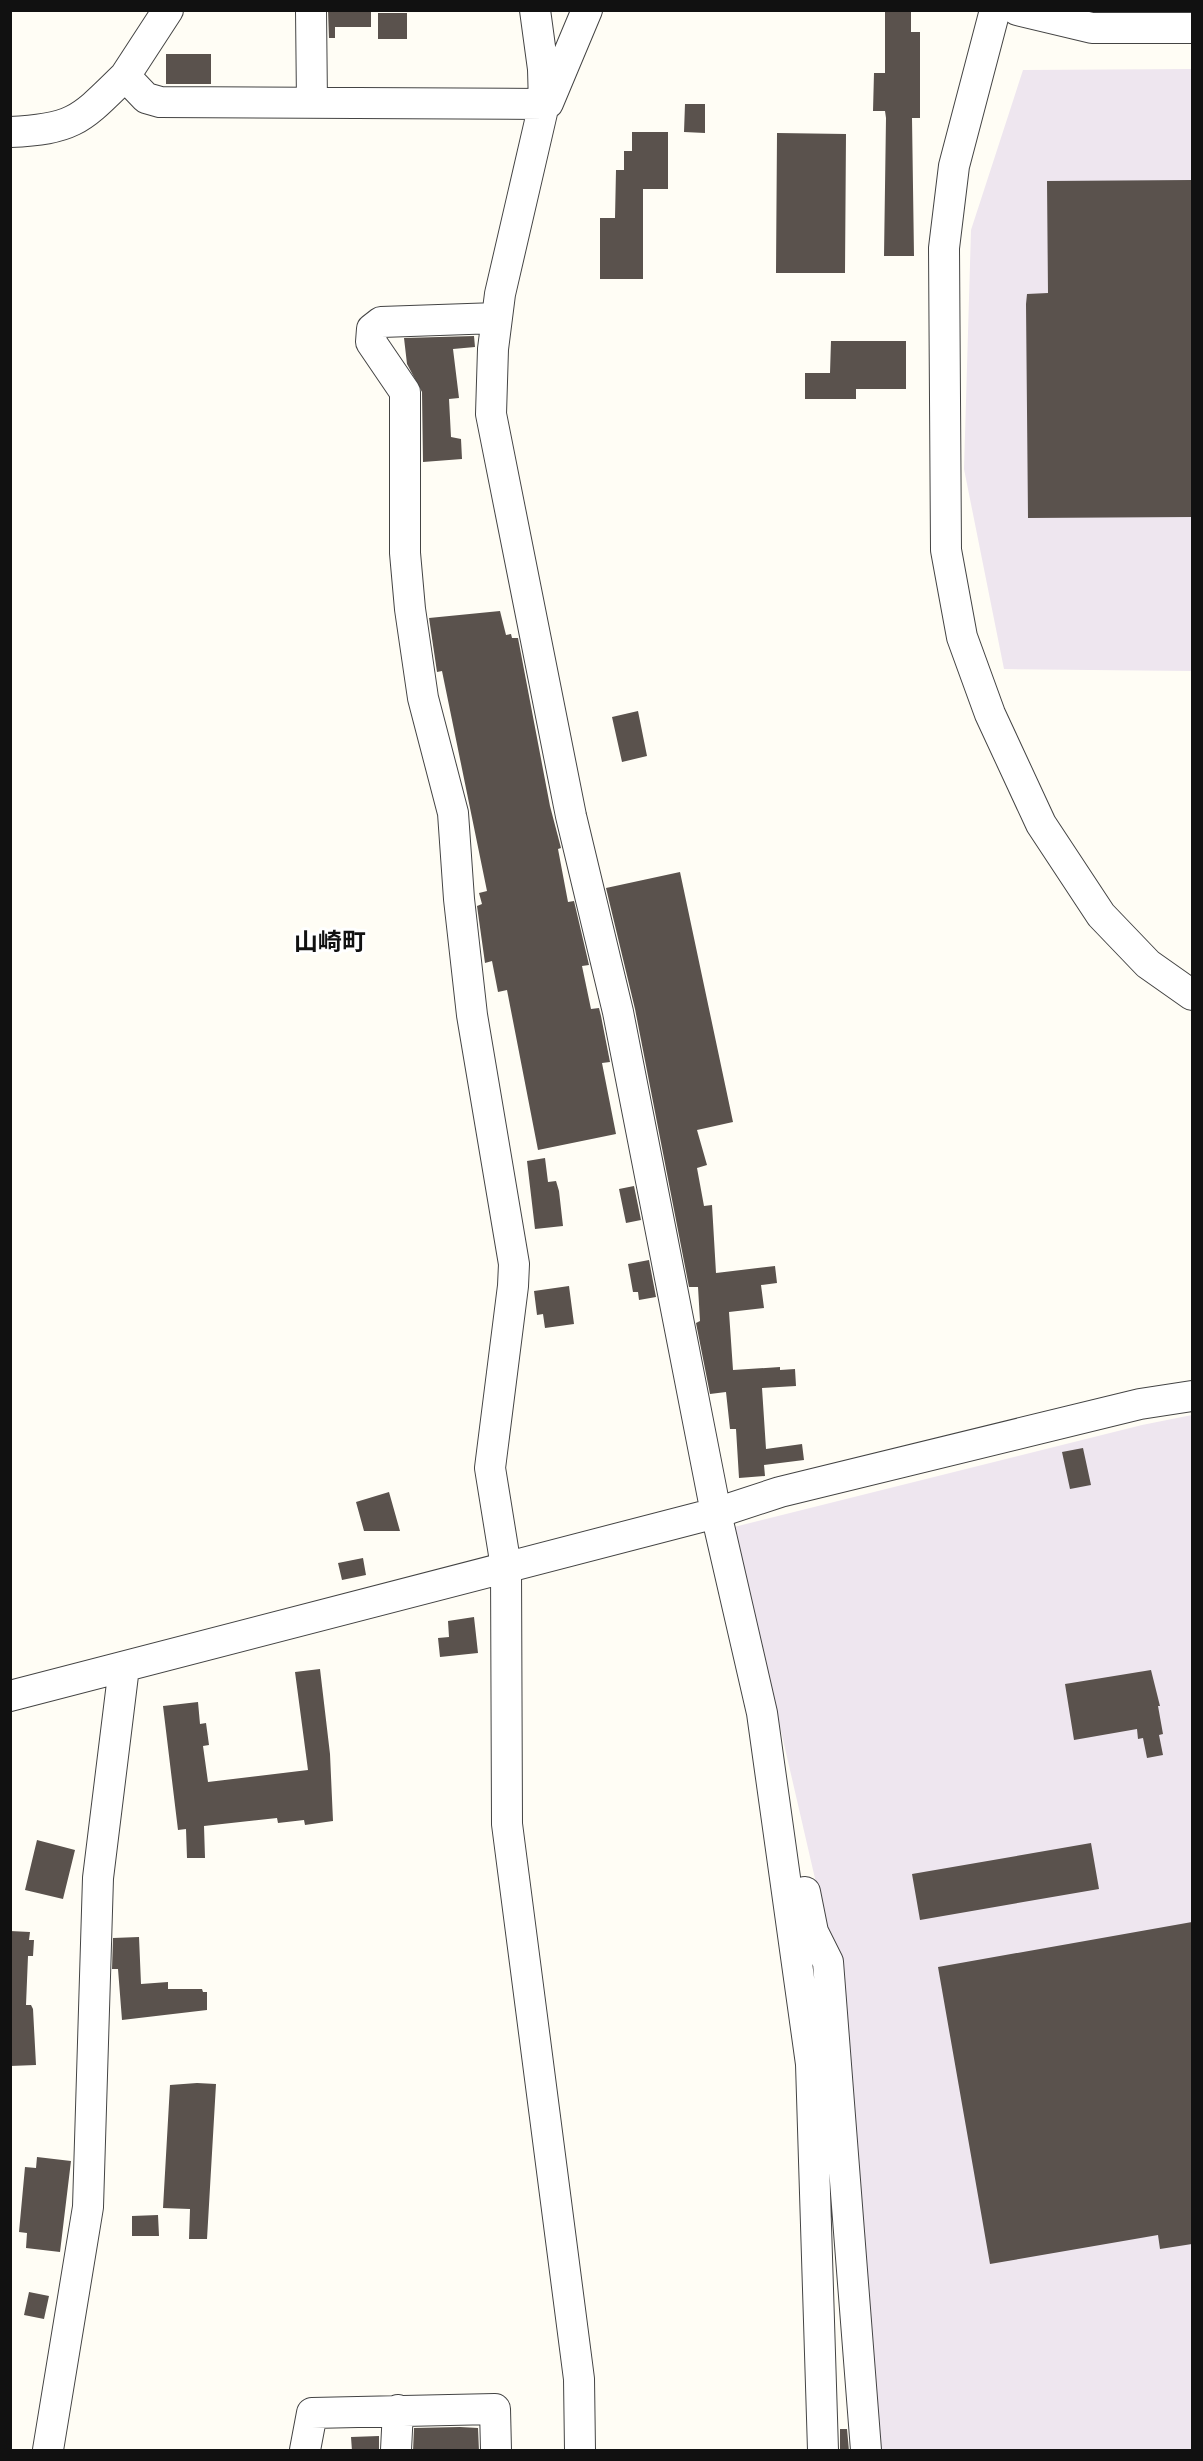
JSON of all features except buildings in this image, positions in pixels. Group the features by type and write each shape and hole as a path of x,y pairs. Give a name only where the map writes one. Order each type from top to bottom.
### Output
{"street":[{"path":"10,132 39,131 70,125 93,108 125,76 168,10"},
{"path":"311,10 312,103"},
{"path":"535,10 543,69 544,104 497,318 492,349 491,414 571,816 618,1012 716,1513 762,1713 811,2064 823,2451"},
{"path":"125,76 146,98 160,102 544,104 548,103 587,10"},
{"path":"995,10 954,166 944,248 946,550 962,637 990,714 1041,824 1101,915 1148,964 1192,995"},
{"path":"1017,10 1092,28 1192,28"},
{"path":"497,318 381,322 372,329 371,342 405,392 405,553 410,609 423,698 453,813 459,899 472,1015 514,1264 490,1468 506,1567 507,1824 579,2379 580,2451"},
{"path":"10,1696 716,1513 780,1492 1129,1407 1192,1396"},
{"path":"48,2451 88,2207 98,1878 124,1667"},
{"path":"766,1742 783,1787 813,1932 828,1962 866,2451"},
{"path":"305,2451 312,2413 495,2409 496,2451"},
{"path":"396,2451 398,2410"}],"shaded area":[{"path":"1192,69 1192,671 1004,669 964,469 971,230 1023,70"},
{"path":"1192,1415 1192,2450 877,2450 831,1948 734,1527 1142,1425"}],"district":[{"name":"山崎町","path":"330,941"}]}
